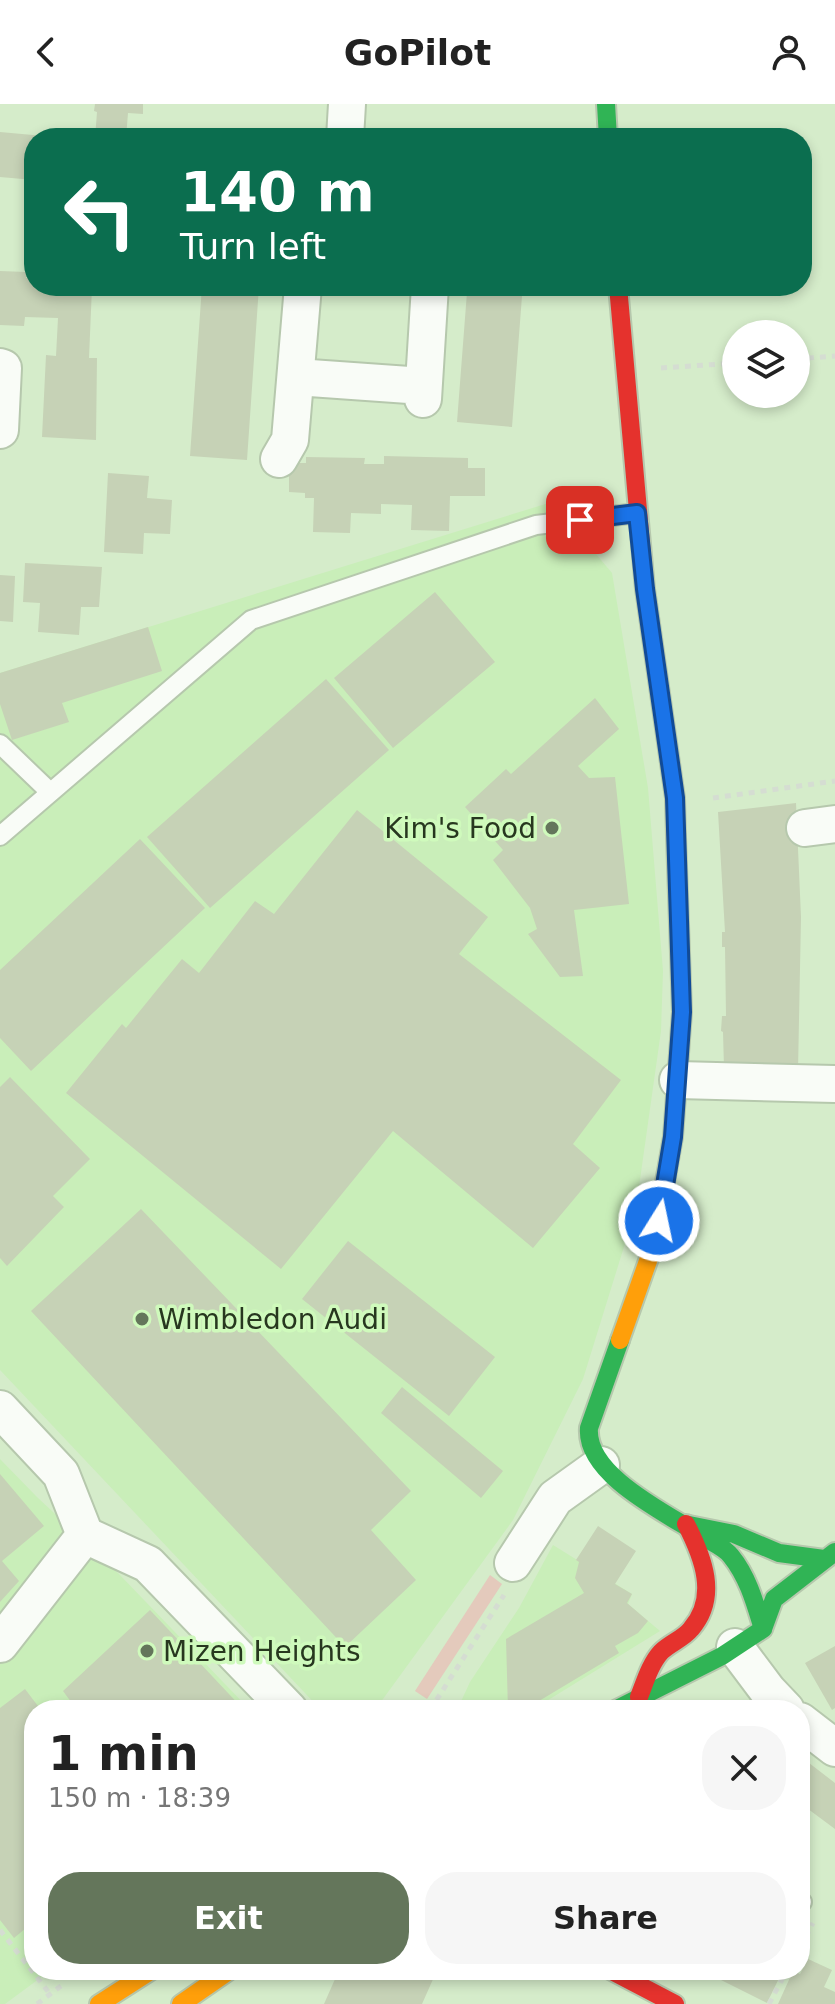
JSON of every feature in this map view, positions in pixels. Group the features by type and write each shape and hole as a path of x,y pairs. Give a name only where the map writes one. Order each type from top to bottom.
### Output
{"main road":[{"path":"606,104 607,128"},
{"path":"619,296 645,589 675,804 682,1012 673,1137 654,1244 589,1428 588,1441 601,1465 615,1480 729,1553 750,1587 749,1638"},
{"path":"686,1524 734,1534 779,1553 829,1555"},
{"path":"639,1697 658,1654 689,1631 701,1614 707,1593 707,1568 686,1524"},
{"path":"749,1638 774,1599 829,1555"},
{"path":"633,1700 789,1620"},
{"path":"99,2004 136,1980"},
{"path":"181,2004 216,1980"},
{"path":"629,1980 675,2004"}],"street":[{"path":"346,128 347,104"},
{"path":"279,459 290,440 302,296"},
{"path":"296,377 423,392 429,296"},
{"path":"0,367 3,368 0,430"},
{"path":"678,1080 835,1084"},
{"path":"0,1409 61,1474 85,1535 148,1564 279,1700"},
{"path":"513,1563 555,1498 601,1465"},
{"path":"0,1644 85,1535"},
{"path":"749,1638 768,1691 777,1700"},
{"path":"810,1729 835,1748"}],"lane":[{"path":"0,836 251,620 536,525 637,513"},
{"path":"0,744 50,792"}],"path":[{"path":"810,358 835,356"},
{"path":"624,373 722,364"},
{"path":"675,804 835,781"},
{"path":"436,1700 509,1586 513,1563"},
{"path":"0,1930 24,1961"},
{"path":"37,2004 50,1994 39,1980"},
{"path":"769,2004 782,1980"}],"shaded area":[{"path":"568,497 577,544 596,554 612,573 648,788 663,971 661,1031 636,1208 583,1379 513,1520 382,1700 312,1700 0,1370 0,673"},
{"path":"0,1459 118,1573 240,1700 24,1700 24,1980 37,1980 5,2004 0,2004"},
{"path":"553,1545 632,1594 628,1604 660,1631 548,1700 462,1700 470,1682 519,1608"},
{"path":"490,1575 502,1584 427,1699 415,1691"}],"building":[{"path":"95,104 143,104 143,114 128,113 127,128 96,128 97,112 94,111"},
{"path":"0,132 24,134 24,179 0,177"},
{"path":"0,271 24,272 24,296 92,296 89,358 97,358 96,440 42,437 46,355 56,356 58,318 25,317 24,326 0,325"},
{"path":"201,296 258,296 247,460 190,456"},
{"path":"467,296 522,296 512,427 457,422"},
{"path":"384,456 468,458 468,468 485,468 485,496 450,496 449,531 411,530 412,505 381,504 381,514 351,513 350,533 313,532 314,498 305,498 305,493 289,492 289,463 306,463 306,457 365,458 364,464 384,464"},
{"path":"108,473 149,476 147,498 172,500 170,534 144,533 143,554 104,552"},
{"path":"25,563 102,567 99,607 81,607 79,635 38,632 40,603 23,602"},
{"path":"0,575 15,576 13,622 0,621"},
{"path":"435,592 495,662 393,748 334,678"},
{"path":"148,627 162,671 62,703 69,722 12,740 0,704 0,673"},
{"path":"326,679 389,750 210,908 147,837"},
{"name":"Kim's Food","path":"595,698 619,729 578,766 589,778 615,777 629,904 574,910 583,976 560,977 528,934 537,929 530,908 493,860 503,850 465,807 506,769 511,774"},
{"path":"796,803 801,917 798,1071 724,1068 721,1031 722,1016 726,1016 725,947 722,947 722,932 725,932 718,812"},
{"path":"357,810 488,917 459,954 621,1080 573,1144 600,1168 533,1248 393,1131 281,1269 66,1093 122,1024 126,1028 182,959 199,973 255,901 274,914"},
{"path":"140,839 205,908 31,1071 0,1038 0,970"},
{"path":"10,1077 90,1159 53,1196 64,1207 7,1266 0,1258 0,1087"},
{"path":"141,1209 411,1491 371,1530 416,1580 345,1647 31,1311"},
{"path":"348,1241 495,1357 449,1416 302,1299"},
{"path":"402,1387 503,1471 481,1498 381,1413"},
{"path":"0,1474 44,1526 2,1561 19,1581 0,1602"},
{"path":"598,1526 636,1551 615,1584 632,1594 627,1603 648,1621 638,1633 615,1646 619,1653 541,1700 508,1700 506,1639 584,1593 575,1578 579,1562 576,1560"},
{"name":"Mizen Heights","path":"150,1610 235,1700 70,1700 63,1691"},
{"path":"835,1646 835,1708 832,1710 805,1663"},
{"path":"25,1689 33,1700 24,1700 24,1930 14,1938 0,1920 0,1708"},
{"path":"810,1764 835,1783 835,1829 810,1810"},
{"path":"810,1960 832,1970 824,1987 835,1992 835,2004 778,2004 789,1980 810,1980"},
{"path":"335,1980 433,1980 422,2004 324,2004"},
{"path":"721,1980 778,1980 767,2003"}],"traffic: fast":[{"path":"606,104 607,128"},
{"path":"620,1340 589,1428 591,1446 615,1478 632,1492 728,1553 746,1581 763,1629 722,1656 635,1700"},
{"path":"689,1525 734,1534 779,1553 824,1559"},
{"path":"763,1629 774,1599 835,1552"}],"traffic: slow":[{"path":"620,1340 654,1244 673,1137 682,1012 676,837"},
{"path":"99,2004 136,1980"},
{"path":"181,2004 216,1980"}],"traffic: jam":[{"path":"619,296 645,589 675,798 676,837"},
{"path":"639,1697 657,1657 691,1629 700,1617 704,1604 706,1590 702,1563 686,1524"},
{"path":"629,1980 675,2004"}],"place":[{"name":"Kim's Food","path":"552,828"},
{"name":"Wimbledon Audi","path":"142,1319"},
{"name":"Mizen Heights","path":"147,1651"}],"route":[{"path":"580,520 637,513 675,798 682,1012 673,1137 659,1221"}]}
